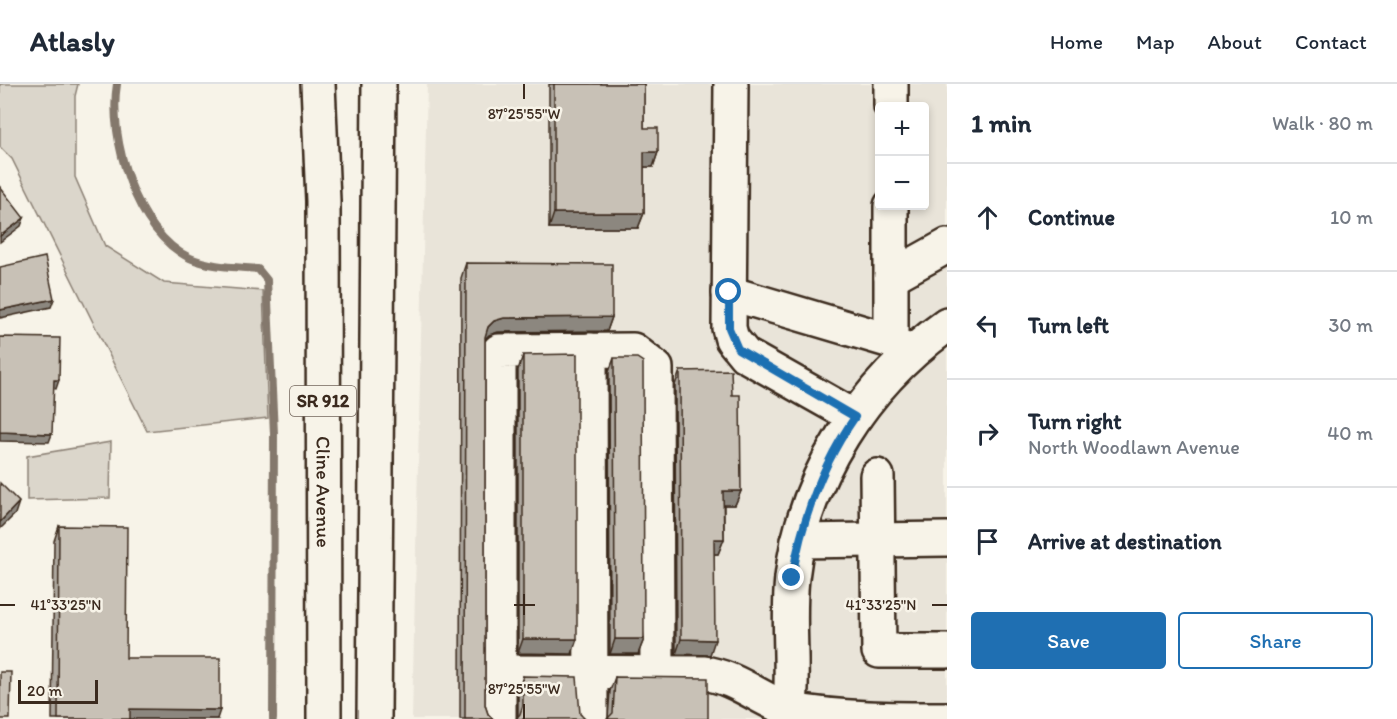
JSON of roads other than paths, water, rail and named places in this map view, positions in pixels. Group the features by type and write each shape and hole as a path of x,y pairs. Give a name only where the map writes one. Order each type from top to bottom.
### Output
{"main road":[{"name":"Cline Avenue","path":"318,84 323,201 324,719"},
{"name":"SR 912","path":"374,719 379,84"},
{"path":"731,84 729,328 738,349 855,417"},
{"path":"891,84 891,102"},
{"path":"891,210 891,277 900,347"},
{"path":"891,277 947,246"},
{"path":"729,292 900,347"},
{"path":"790,715 792,578 798,541 808,506 824,471 855,417 900,347 947,324"},
{"path":"590,350 591,719"},
{"path":"500,719 499,351 633,350 656,368 657,672"},
{"path":"877,476 879,651 947,651"},
{"path":"798,541 947,539"},
{"path":"499,672 657,672 719,675 790,715 828,718 947,719"}],"waterway":[{"path":"117,84 115,106 122,156 130,182 155,228 171,246 190,258 215,265 258,269 267,280 274,434 273,719"}]}
